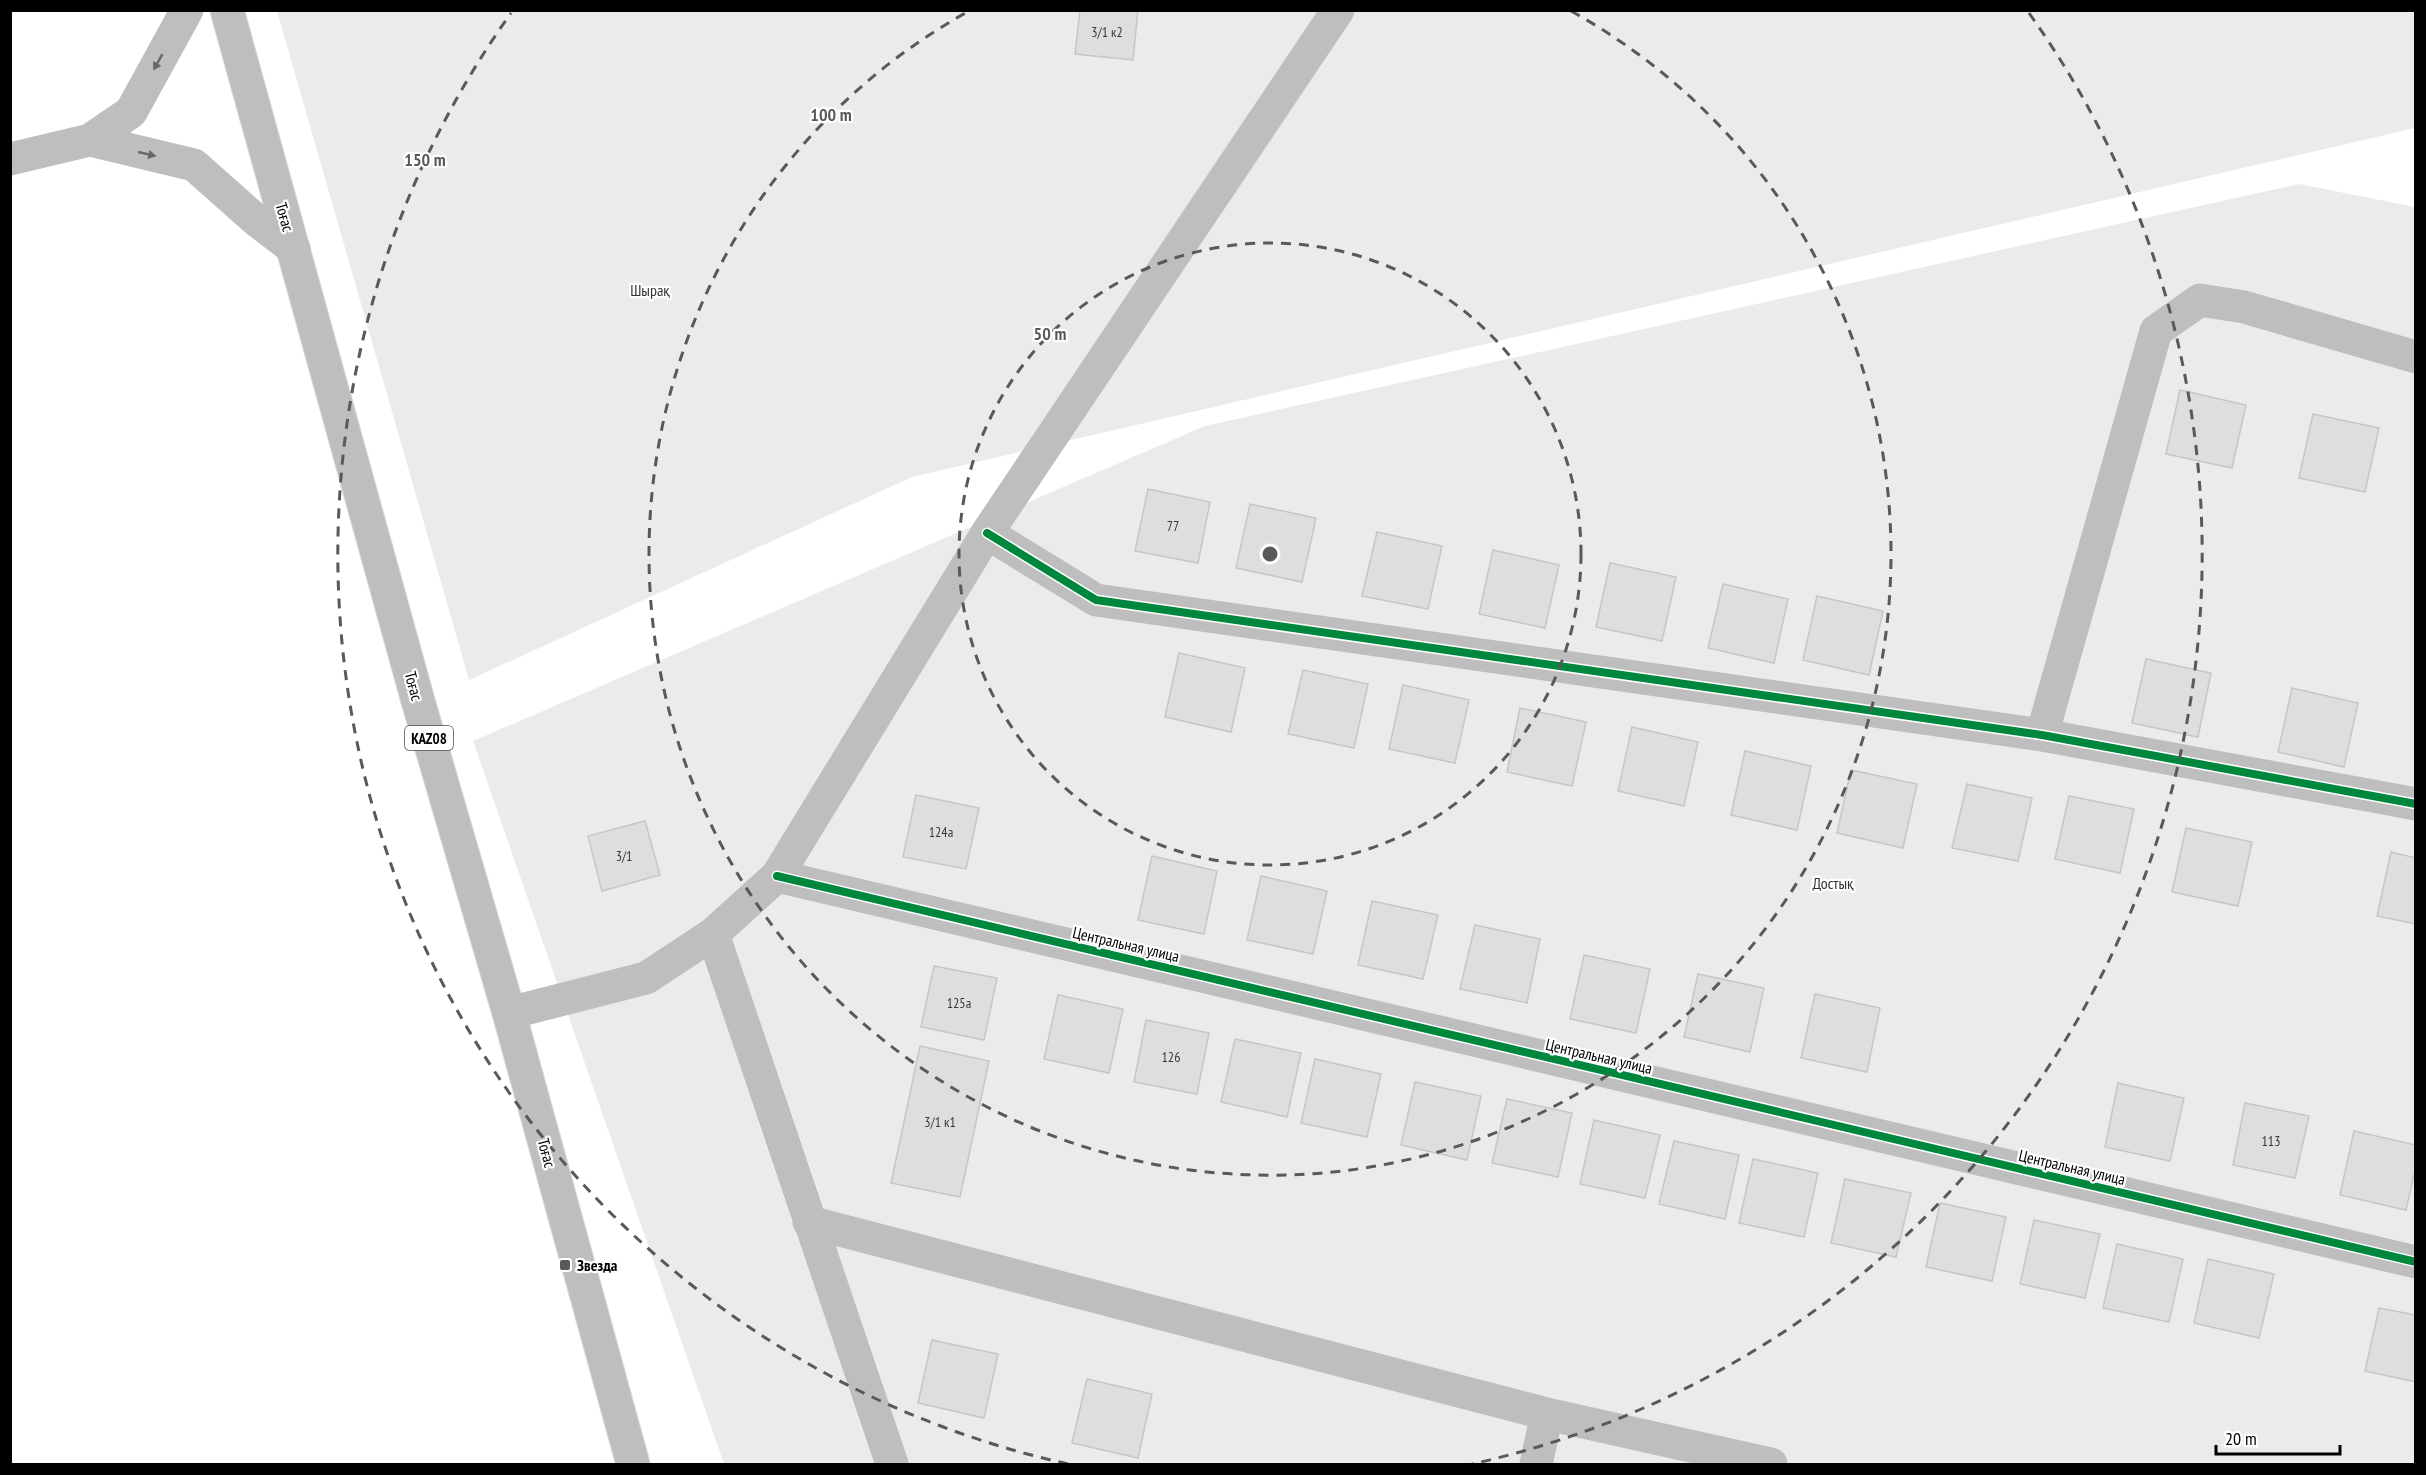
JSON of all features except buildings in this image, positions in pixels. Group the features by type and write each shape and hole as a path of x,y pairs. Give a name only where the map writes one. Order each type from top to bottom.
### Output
{"main road":[{"path":"10,159 90,141 131,112 187,10"},
{"name":"Тоғас","path":"227,10 418,701 509,1013 633,1464"},
{"path":"509,1013 646,978 713,934 777,876 987,533 1338,10"},
{"path":"90,141 194,165 256,220 294,249"},
{"path":"2042,735 2156,331 2200,300 2244,307 2415,357"},
{"path":"987,533 1095,600 2042,735 2415,804"},
{"name":"Центральная улица","path":"777,876 2415,1262"},
{"path":"713,934 892,1464"},
{"path":"809,1222 1547,1414 1770,1464"},
{"path":"1536,1464 1547,1414"}],"green space":[{"name":"Шырақ","path":"277,11 2415,11 2415,128 912,477 469,680"},
{"name":"Достық","path":"2299,184 2415,207 2415,1464 724,1464 473,741 1205,426"}],"cycle path":[{"path":"987,533 1096,600 2042,735 2416,804"},
{"path":"777,876 2416,1262"}],"place":[{"name":"Звезда","path":"565,1265"}]}
